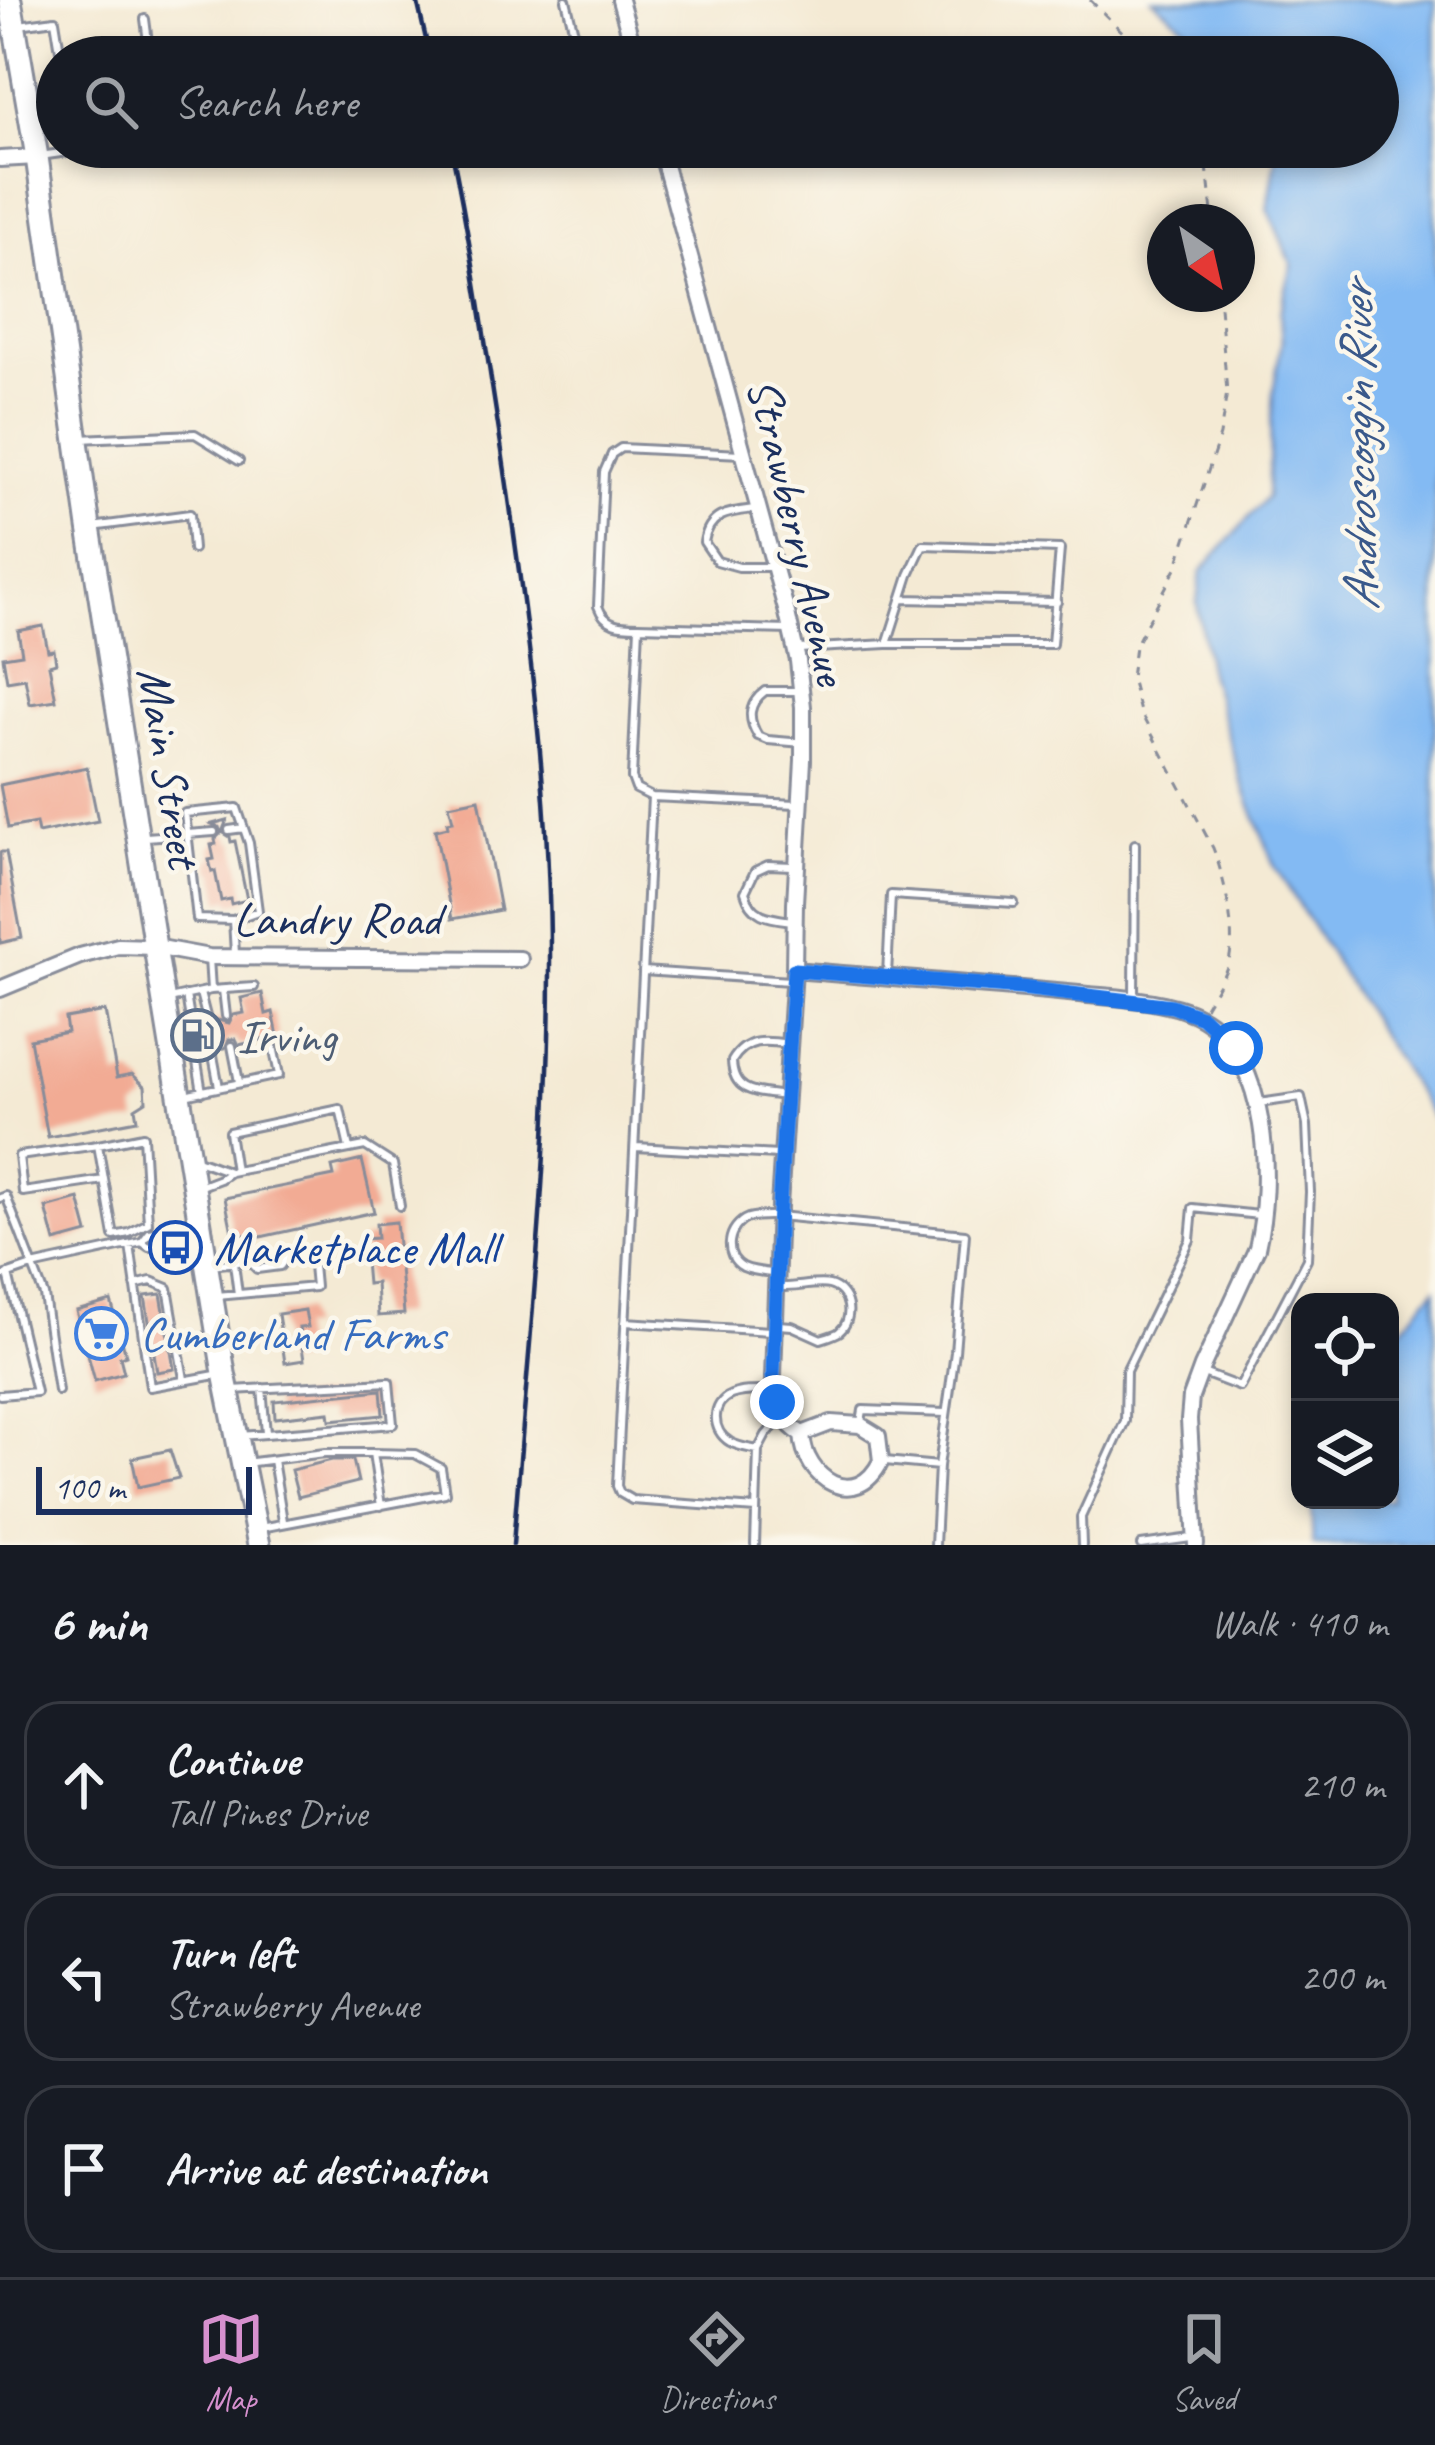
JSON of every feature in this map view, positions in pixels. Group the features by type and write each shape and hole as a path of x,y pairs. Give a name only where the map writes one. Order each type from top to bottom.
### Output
{"highway":[{"name":"Main Street","path":"10,0 36,151"},
{"name":"Main Street","path":"39,168 155,947 175,998 191,1094 190,1158 196,1188 192,1233 207,1266 257,1537"}],"street":[{"path":"620,0 629,36"},
{"path":"0,159 36,157"},
{"name":"Strawberry Avenue","path":"666,168 791,630 801,691 801,804 778,1216 774,1390 783,1415 802,1434 802,1447 811,1465 826,1480 848,1488 865,1482 881,1461"},
{"name":"Landry Road","path":"0,989 118,946 236,958 520,959"},
{"path":"794,976 886,978 1134,1001 1190,1011 1219,1029 1236,1048 1256,1104 1264,1152 1262,1215 1257,1248 1191,1397 1196,1541"},
{"path":"802,1434 816,1426 860,1425 878,1436 881,1461"}],"lane":[{"path":"566,0 575,36"},
{"path":"145,19 147,36"},
{"path":"15,25 56,20 58,36"},
{"path":"76,439 195,434 239,461"},
{"path":"743,454 620,448 612,454 604,472 598,606 601,616 617,626 791,630"},
{"path":"758,508 714,518 704,542 717,561 728,565 774,566"},
{"path":"89,527 190,514 193,549"},
{"path":"795,649 1052,644 1060,549 923,545 887,644"},
{"path":"902,599 1057,602"},
{"path":"639,626 632,778 636,789 652,797 801,804"},
{"path":"801,691 765,691 750,716 758,736 803,743"},
{"path":"652,797 617,1486 632,1500 756,1509"},
{"path":"237,808 249,843 258,911 233,920 197,919 188,834 185,813 237,808"},
{"path":"229,830 244,829"},
{"path":"139,838 214,832"},
{"path":"1134,1001 1135,844"},
{"path":"794,921 766,918 748,903 745,892 755,871 768,865 797,866"},
{"path":"886,978 891,895 1014,903"},
{"path":"233,920 236,958"},
{"path":"209,957 211,990"},
{"path":"644,970 794,976"},
{"path":"175,998 254,987"},
{"path":"223,989 226,1016"},
{"path":"200,993 207,1020"},
{"path":"785,1096 744,1088 732,1072 732,1061 748,1043 788,1044"},
{"path":"232,1046 239,1082"},
{"path":"191,1094 279,1075 273,1046"},
{"path":"212,1050 219,1087"},
{"path":"1200,1372 1240,1387 1307,1259 1310,1192 1301,1097 1256,1104"},
{"path":"232,1171 229,1132 340,1109 349,1148"},
{"path":"23,1192 20,1156 143,1136 148,1222 114,1236 98,1144"},
{"path":"196,1188 232,1171 365,1145 393,1164 400,1206"},
{"path":"634,1147 782,1155"},
{"path":"190,1158 232,1171"},
{"path":"58,1391 44,1295 3,1197 104,1180"},
{"path":"1082,1545 1082,1517 1125,1421 1126,1371 1190,1240 1193,1208 1262,1215"},
{"path":"625,1322 792,1326 821,1339 838,1333 849,1310 841,1292 829,1285 798,1288 735,1260 730,1250 735,1228 752,1217 965,1234 935,1545"},
{"path":"0,1394 36,1392 4,1276 142,1242 148,1233 176,1229 192,1233"},
{"path":"129,1233 147,1337 150,1387 184,1379 262,1388 389,1382 393,1424 236,1436"},
{"path":"142,1242 149,1247 177,1243 192,1233"},
{"path":"207,1266 312,1254 315,1287 212,1297"},
{"path":"234,1263 238,1294"},
{"path":"135,1285 151,1281 168,1288 172,1334 184,1379"},
{"path":"262,1388 266,1434"},
{"path":"758,1450 727,1441 716,1424 715,1412 728,1395 774,1390"},
{"path":"860,1425 862,1410 946,1412"},
{"path":"754,1545 758,1450 783,1415"},
{"path":"242,1464 325,1453 373,1453 415,1454 441,1468 446,1493 283,1523 257,1537"},
{"path":"373,1453 381,1506"},
{"path":"273,1460 283,1523"},
{"path":"881,1461 940,1466"},
{"path":"1141,1545 1196,1541"}],"path":[{"path":"1090,0 1127,36"},
{"path":"1207,168 1211,204"},
{"path":"1205,1004 1232,950 1220,868 1140,712 1131,667 1139,636 1177,566 1220,436 1227,392 1220,312"}],"water":[{"name":"Androscoggin River","path":"1153,0 1435,0 1435,1121 1274,865 1241,780 1208,669 1197,603 1201,572 1267,497 1273,393 1282,340 1280,313 1292,265 1268,209 1275,168 1399,168 1399,36 1197,36"},
{"path":"1435,1289 1435,1545 1313,1545 1311,1509 1399,1509 1399,1331"}],"building":[{"path":"43,626 48,651 54,650 56,663 49,665 56,700 30,704 25,678 7,681 3,657 22,654 18,631"},
{"path":"87,767 98,821 38,833 36,823 8,828 0,785"},
{"path":"479,799 500,910 452,919 435,830 453,821 449,805"},
{"path":"227,820 222,832 235,841 247,900 231,904 230,899 221,901 209,860 214,859 211,845 221,833 212,824"},
{"path":"0,852 6,852 22,938 0,943"},
{"path":"262,993 266,1014 273,1012 278,1036 239,1045 236,1039 229,1039 219,1049 216,1043 209,1043 203,1052 198,1022 208,1027 214,1019 229,1023 233,1015 244,1013 241,998"},
{"path":"105,1011 117,1077 132,1074 145,1086 146,1101 135,1108 137,1120 48,1137 30,1039 67,1032 65,1018"},
{"path":"362,1160 374,1212 247,1240 245,1235 233,1237 225,1198 334,1176 332,1167"},
{"path":"79,1199 88,1233 55,1242 46,1208"},
{"path":"396,1222 404,1314 378,1316 376,1283 367,1284 363,1239 377,1238 376,1224"},
{"name":"Cumberland Farms","path":"161,1294 174,1369 157,1372 145,1296"},
{"name":"Cumberland Farms","path":"111,1301 126,1355 120,1357 124,1373 95,1381 76,1311"},
{"path":"305,1310 308,1327 299,1328 304,1360 285,1363 278,1314"},
{"path":"381,1390 383,1415 330,1420 329,1412 275,1418 274,1401"},
{"path":"170,1450 179,1478 138,1487 132,1458"},
{"path":"353,1460 358,1482 298,1497 291,1470"}],"railway":[{"path":"417,0 425,36"},
{"path":"455,168 520,579 536,708 549,901 546,1111 513,1545"}],"place":[{"name":"Irving","path":"198,1035"},
{"name":"Marketplace Mall","path":"175,1247"},
{"name":"Cumberland Farms","path":"101,1333"}],"route":[{"path":"777,1402 773,1377 779,1206 794,970 1021,988 1172,1006 1202,1017 1236,1048"}]}
